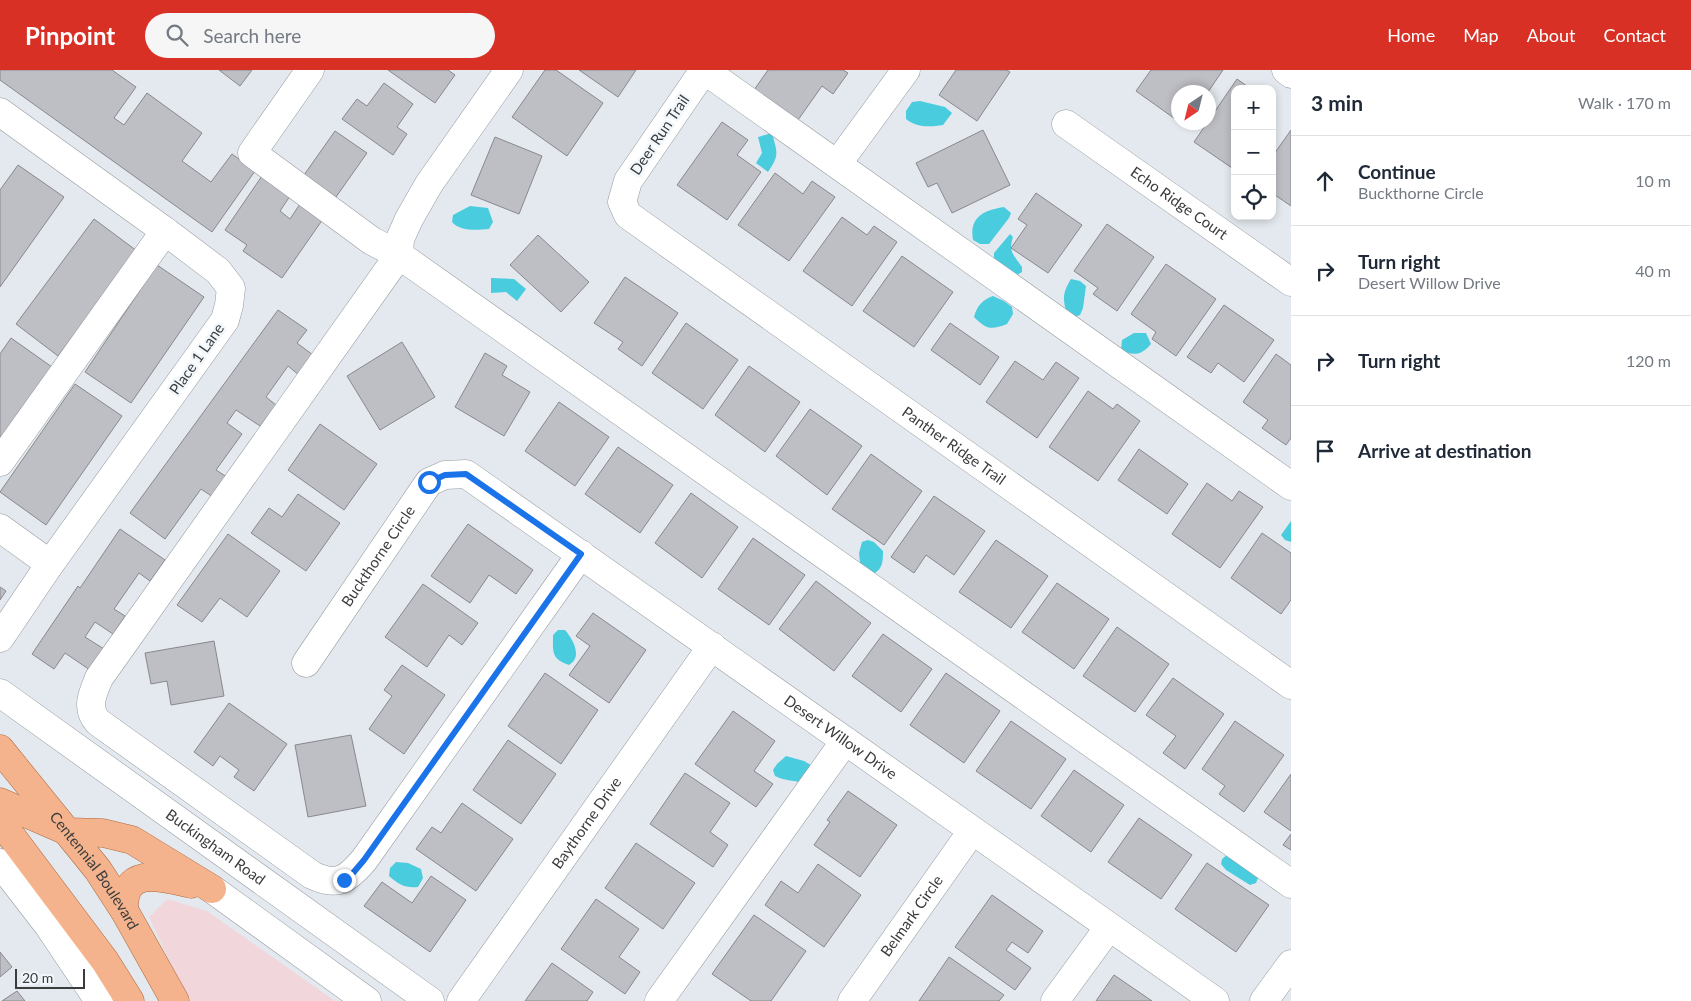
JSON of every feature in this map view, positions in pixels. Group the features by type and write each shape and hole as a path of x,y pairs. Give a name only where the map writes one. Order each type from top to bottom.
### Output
{"main road":[{"name":"Centennial Boulevard","path":"0,749 98,870 124,910 175,1001"},
{"path":"0,802 69,832 103,833 132,840 212,889"},
{"path":"0,821 105,961 130,1001"},
{"path":"124,910 124,898 128,887 133,881 142,878 161,877 212,889"}],"street":[{"path":"310,70 252,153 372,241 399,255 1291,884"},
{"path":"509,70 429,184 400,239 399,255 99,678 91,698 90,710 98,722 312,875 324,881 344,880 364,860 581,554"},
{"path":"704,70 838,163 1291,486"},
{"name":"Deer Run Trail","path":"622,202 628,181 704,70"},
{"path":"838,163 906,70"},
{"path":"1286,70 1291,74"},
{"name":"Place 1 Lane","path":"0,112 218,271 231,288 225,320 50,564 0,638"},
{"name":"Echo Ridge Court","path":"1066,124 1291,282"},
{"name":"Panther Ridge Trail","path":"622,202 628,216 654,235 1291,686"},
{"path":"0,462 165,231"},
{"name":"Desert Willow Drive","path":"466,474 1214,1001"},
{"name":"Buckthorne Circle","path":"306,663 429,482 445,475 466,474"},
{"path":"0,528 50,564"},
{"name":"Baythorne Drive","path":"461,1001 712,646"},
{"name":"Buckingham Road","path":"0,693 430,1001"},
{"path":"659,1001 845,741"},
{"name":"Belmark Circle","path":"852,1001 972,831"},
{"path":"0,863 48,925 99,1001"},
{"path":"212,889 367,1001"},
{"path":"1056,1001 1109,927"},
{"path":"1264,1001 1291,964"}],"shaded area":[{"path":"167,899 207,911 335,1001 188,1001 149,917"}],"water":[{"path":"920,101 945,107 952,113 943,125 928,126 915,124 906,119 906,111 912,102"},
{"path":"772,133 776,157 768,172 756,163 762,153 758,137"},
{"path":"470,206 488,208 493,222 489,229 464,229 452,222 453,215"},
{"path":"1004,207 1011,213 1009,218 989,244 980,244 973,240 972,232 976,220 990,210"},
{"path":"1010,234 1013,237 1011,246 1013,253 1022,267 1022,272 1017,275 1007,271 994,260 994,253"},
{"path":"491,278 514,279 526,289 517,301 506,292 491,293"},
{"path":"1071,279 1080,281 1086,286 1083,308 1080,315 1075,317 1067,313 1064,304 1066,288"},
{"path":"993,296 1012,307 1013,314 1007,324 989,328 974,317 980,304"},
{"path":"1134,333 1146,333 1151,344 1144,351 1137,354 1121,349 1122,340"},
{"path":"1291,521 1291,542 1285,540 1281,535"},
{"path":"868,540 874,542 883,551 881,567 873,574 860,563 859,553 862,542"},
{"path":"558,630 565,630 575,648 575,657 569,665 563,663 554,654 553,635"},
{"path":"786,756 811,765 802,783 775,776 773,770"},
{"path":"1227,855 1255,870 1258,878 1256,883 1250,885 1226,870 1221,864 1222,859"},
{"path":"396,862 408,863 421,869 423,878 418,887 402,885 389,876 390,868"}],"building":[{"path":"0,70 112,70 136,87 114,118 124,125 147,93 202,133 182,161 211,182 232,154 255,171 212,232 0,80"},
{"path":"219,70 252,70 240,86"},
{"path":"388,70 448,70 455,75 435,103"},
{"path":"545,70 556,70 603,103 567,156 512,117"},
{"path":"579,70 636,70 618,97"},
{"path":"768,70 843,70 848,73 833,94 822,86 798,120 754,90"},
{"path":"956,70 1007,70 1010,72 977,121 939,95"},
{"path":"1151,70 1223,70 1213,85 1171,85 1171,116 1136,91"},
{"path":"1237,79 1245,85 1233,85"},
{"path":"384,83 413,104 397,127 407,134 393,155 342,119 357,99 367,106"},
{"path":"1231,88 1231,167 1194,142 1202,130 1216,130 1216,110"},
{"path":"722,122 748,140 737,155 761,172 727,220 677,185"},
{"path":"983,130 1010,185 952,213 937,183 928,187 916,163"},
{"path":"1291,130 1291,206 1276,196 1276,151"},
{"path":"335,131 367,153 336,197 304,175"},
{"path":"495,137 542,156 519,214 471,195"},
{"path":"18,165 64,197 0,287 0,190"},
{"path":"775,173 803,194 812,181 835,197 789,261 738,225"},
{"path":"262,176 290,196 280,211 290,219 300,204 323,219 282,278 243,251 247,245 225,230"},
{"path":"1036,193 1082,225 1048,273 1011,248 1027,225 1018,219"},
{"path":"842,217 867,235 874,226 897,242 852,306 803,271"},
{"path":"94,219 137,251 58,356 16,324"},
{"path":"1107,224 1154,257 1117,311 1093,294 1098,288 1074,271"},
{"path":"538,235 589,282 561,312 510,265"},
{"path":"902,256 953,292 914,347 863,311"},
{"path":"1166,264 1216,299 1176,356 1152,339 1156,332 1131,314"},
{"path":"157,265 204,297 131,403 85,372"},
{"path":"625,277 678,313 642,366 618,349 623,342 594,323"},
{"path":"1224,305 1274,340 1244,382 1218,363 1211,373 1187,357"},
{"path":"278,310 307,330 297,343 313,355 299,375 288,366 266,397 276,405 260,426 236,410 227,423 242,434 216,470 227,477 213,497 201,489 165,539 130,513"},
{"path":"686,323 738,360 703,409 652,373"},
{"path":"950,323 999,357 980,385 931,350"},
{"path":"11,338 52,367 0,440 0,354"},
{"path":"402,342 435,397 380,430 347,376"},
{"path":"485,353 507,366 502,375 530,392 504,436 455,407"},
{"path":"1276,354 1291,365 1291,438 1286,445 1262,428 1268,420 1243,402"},
{"path":"1015,361 1043,380 1056,362 1079,378 1037,438 986,402"},
{"path":"749,366 800,402 765,452 715,415"},
{"path":"75,384 122,416 46,525 0,492"},
{"path":"1088,391 1113,409 1117,404 1140,421 1098,481 1049,447"},
{"path":"559,402 609,437 575,486 525,451"},
{"path":"810,409 862,446 827,495 776,456"},
{"path":"320,424 377,464 344,510 288,470"},
{"path":"618,447 673,485 640,533 585,494"},
{"path":"1139,449 1188,484 1167,514 1118,480"},
{"path":"871,454 922,491 884,545 832,509"},
{"path":"1207,483 1232,501 1239,491 1263,507 1220,568 1172,534"},
{"path":"691,493 738,527 702,578 655,543"},
{"path":"298,494 340,523 306,571 251,533 269,508 282,517"},
{"path":"934,496 985,531 954,575 926,555 914,573 891,557"},
{"path":"468,524 533,570 516,594 489,575 470,603 431,576"},
{"path":"120,529 165,560 150,581 139,573 114,609 125,616 113,634 95,622 85,637 104,649 90,670 65,653 54,669 32,654 78,586 80,588"},
{"path":"1262,533 1291,553 1291,600 1281,614 1231,578"},
{"path":"228,534 280,571 247,617 220,598 202,622 177,605"},
{"path":"753,538 805,575 769,625 718,589"},
{"path":"996,540 1048,576 1011,628 959,592"},
{"path":"816,581 871,623 834,671 779,629"},
{"path":"1057,583 1109,619 1074,669 1022,632"},
{"path":"423,584 478,623 462,645 449,635 427,667 385,637"},
{"path":"0,587 6,591 0,600"},
{"path":"593,613 646,650 609,703 569,675 590,646 576,636"},
{"path":"1117,627 1169,664 1135,712 1083,676"},
{"path":"883,634 932,669 901,712 852,676"},
{"path":"214,641 224,696 171,705 167,681 151,684 145,653"},
{"path":"402,665 445,695 404,754 369,729 392,696 384,690"},
{"path":"545,673 598,710 561,764 508,726"},
{"path":"946,673 1000,711 964,763 910,725"},
{"path":"1173,678 1224,714 1185,769 1163,753 1176,736 1146,715"},
{"path":"229,703 287,744 254,791 234,777 239,770 220,756 213,766 194,752"},
{"path":"733,711 775,741 754,771 773,784 756,807 695,764"},
{"path":"1011,721 1066,759 1031,809 976,771"},
{"path":"1235,721 1284,755 1244,812 1219,794 1225,786 1202,769"},
{"path":"351,735 366,806 308,817 295,745"},
{"path":"508,740 556,774 521,824 473,790"},
{"path":"1074,770 1124,805 1091,852 1041,816"},
{"path":"685,773 730,803 710,832 728,845 713,867 650,824"},
{"path":"1291,774 1291,831 1264,812"},
{"path":"848,791 897,825 860,877 814,845 830,822 827,820"},
{"path":"462,803 513,839 476,891 416,849 432,827 441,833"},
{"path":"1139,818 1192,855 1161,899 1108,862"},
{"path":"1291,834 1291,850 1283,845"},
{"path":"636,843 695,883 663,929 605,888"},
{"path":"1207,863 1269,905 1236,952 1175,909"},
{"path":"818,864 861,895 824,947 765,905 781,881 798,893"},
{"path":"431,876 466,900 430,952 364,906 382,882 412,903"},
{"path":"992,895 1043,931 1028,953 1012,942 1006,950 1031,968 1015,990 955,947"},
{"path":"596,899 639,929 619,957 640,972 625,994 561,949"},
{"path":"754,915 806,951 771,1001 751,1001 712,974"},
{"path":"0,952 12,967 0,977"},
{"path":"949,957 1004,995 999,1001 919,1001"},
{"path":"552,963 593,992 587,1001 525,1001"},
{"path":"1114,975 1152,1001 1096,1001"},
{"path":"17,991 25,1001 2,1001"}],"route":[{"path":"344,880 364,860 581,554 466,474 445,475 429,482"}]}
